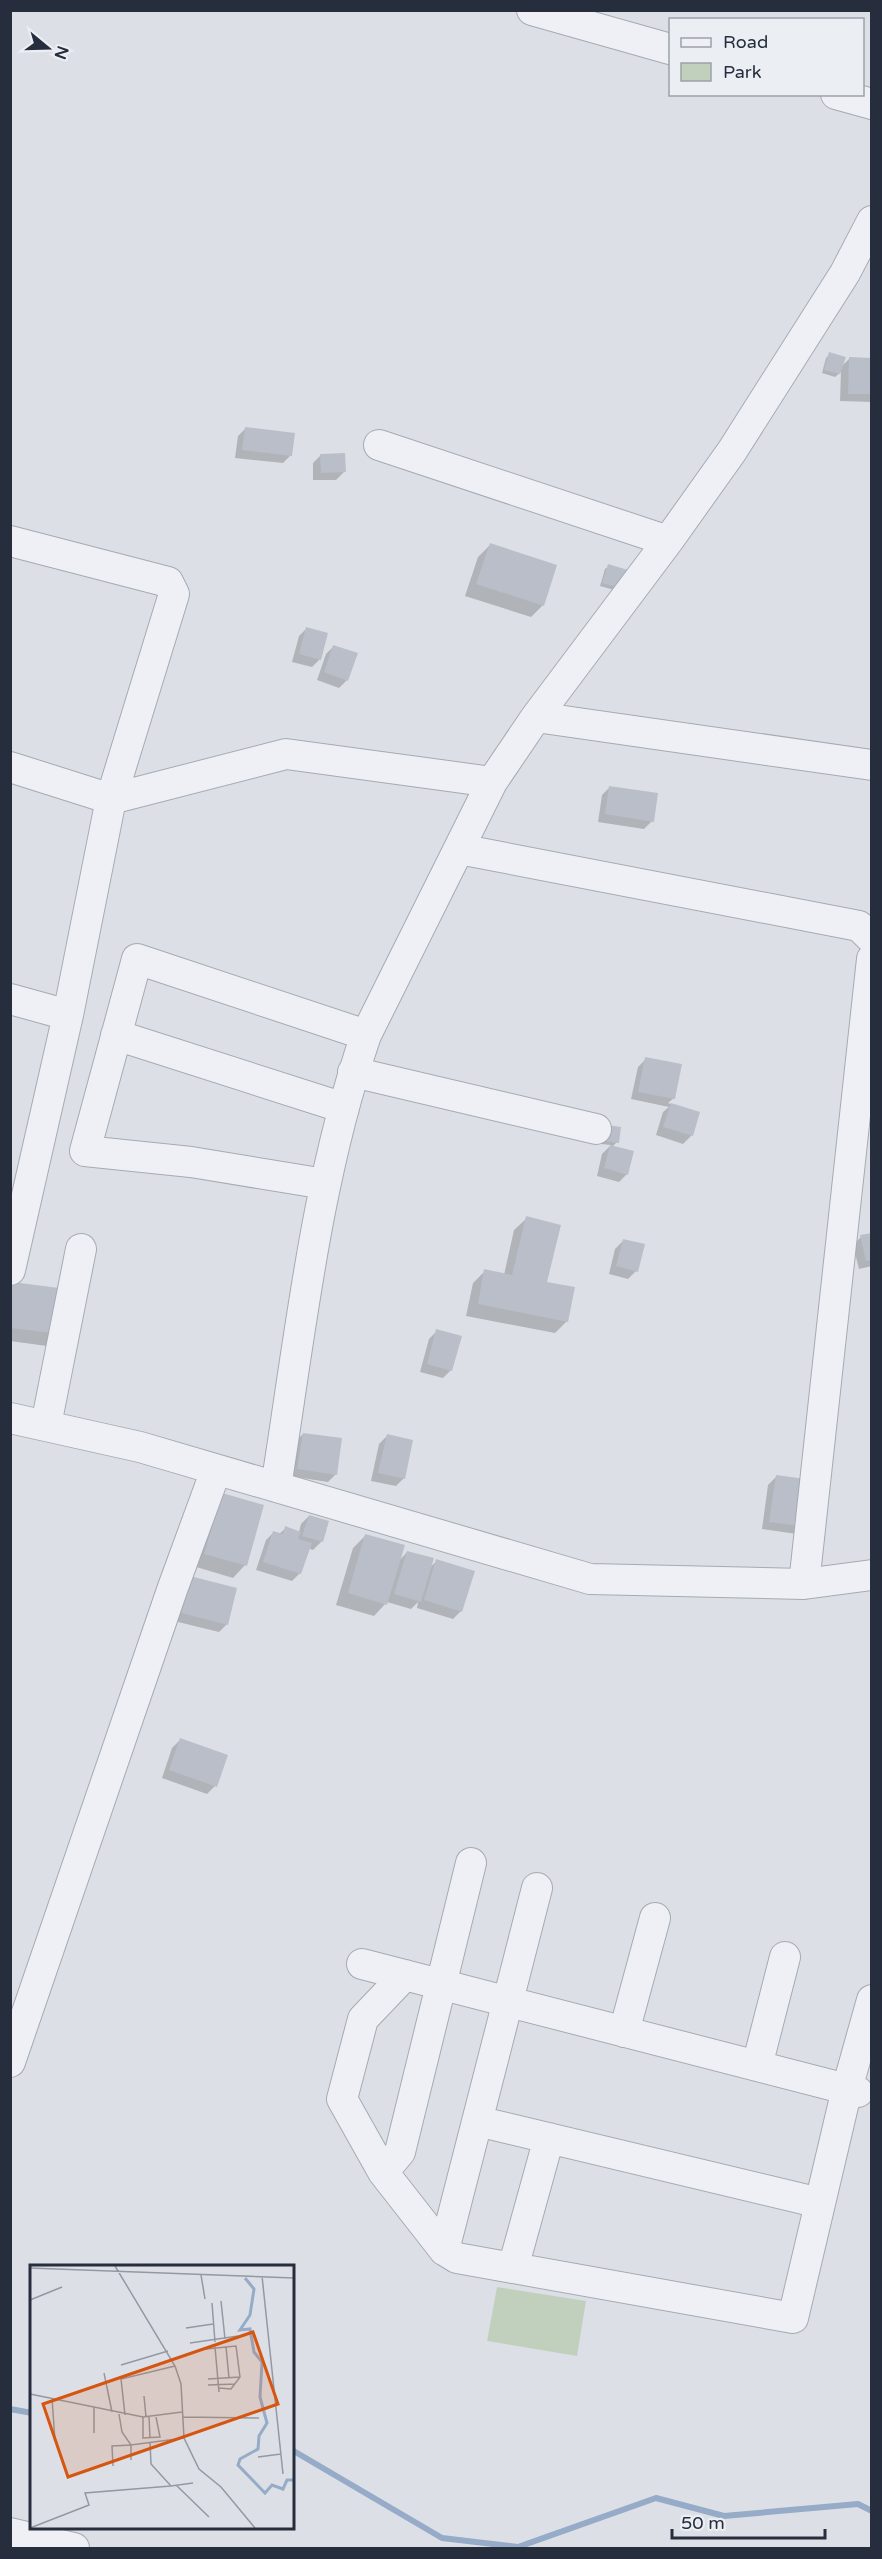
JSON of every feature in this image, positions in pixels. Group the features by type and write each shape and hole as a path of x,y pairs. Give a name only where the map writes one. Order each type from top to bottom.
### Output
{"street":[{"path":"532,10 669,49"},
{"path":"843,96 872,104"},
{"path":"276,1487 325,1184 353,1072 366,1035 492,782 536,717 732,452 845,273 872,221"},
{"path":"379,445 668,541"},
{"path":"10,541 168,582 174,594 111,799 68,1015 10,1270"},
{"path":"536,717 872,765"},
{"path":"10,767 111,799 286,754 492,782"},
{"path":"459,849 859,926 872,939"},
{"path":"325,1184 191,1162 85,1151 136,958 366,1035"},
{"path":"804,1584 872,959"},
{"path":"10,999 68,1015"},
{"path":"116,1035 344,1108"},
{"path":"353,1072 596,1129"},
{"path":"46,1425 81,1249"},
{"path":"10,1418 140,1447 590,1579 804,1584 872,1575"},
{"path":"10,2062 172,1590 216,1470"},
{"path":"383,2172 400,2152 471,1863"},
{"path":"444,2250 537,1888"},
{"path":"624,2032 655,1918"},
{"path":"757,2066 784,1957"},
{"path":"363,1964 862,2092"},
{"path":"405,1975 363,2019 342,2099 383,2172 444,2250 456,2258 793,2318 820,2203 862,2092 872,2000"},
{"path":"477,2121 820,2203"},
{"path":"513,2268 549,2138"},
{"path":"10,2533 74,2548"}],"green space":[{"path":"497,2287 586,2301 577,2356 487,2341"}],"building":[{"path":"829,352 846,357 840,374 824,370"},
{"path":"849,357 872,358 872,394 848,394"},
{"path":"245,427 295,433 292,456 242,450"},
{"path":"345,453 346,472 321,473 320,454"},
{"path":"490,543 557,565 544,606 476,584"},
{"path":"608,564 628,570 623,589 602,583"},
{"path":"306,627 328,633 321,660 299,654"},
{"path":"333,645 358,653 348,681 324,672"},
{"path":"609,786 658,793 654,822 605,814"},
{"path":"645,1057 682,1064 675,1099 638,1092"},
{"path":"671,1103 700,1112 693,1136 663,1127"},
{"path":"606,1125 621,1127 619,1143 604,1141"},
{"path":"610,1145 634,1151 628,1175 604,1168"},
{"path":"526,1216 561,1225 547,1282 575,1287 568,1322 478,1304 484,1269 512,1275"},
{"path":"872,1233 872,1260 866,1261 860,1235"},
{"path":"623,1239 645,1244 638,1272 616,1266"},
{"path":"12,1282 67,1289 61,1334 10,1328"},
{"path":"436,1329 462,1336 452,1371 427,1364"},
{"path":"303,1433 342,1438 337,1475 297,1469"},
{"path":"387,1434 413,1440 405,1479 378,1473"},
{"path":"776,1475 813,1480 807,1527 769,1522"},
{"path":"222,1493 264,1505 247,1566 204,1554"},
{"path":"309,1515 329,1521 323,1542 302,1536"},
{"path":"285,1526 301,1532 298,1539 312,1543 301,1574 263,1562 273,1531 283,1534"},
{"path":"365,1534 405,1545 387,1605 348,1593"},
{"path":"407,1551 434,1558 421,1602 394,1594"},
{"path":"436,1559 475,1571 462,1612 424,1600"},
{"path":"190,1576 237,1588 228,1625 181,1613"},
{"path":"180,1738 228,1755 217,1787 169,1770"}],"waterway":[{"path":"10,2409 30,2413"},
{"path":"294,2451 442,2538 518,2547 656,2498 724,2516 858,2504 872,2511"}]}
